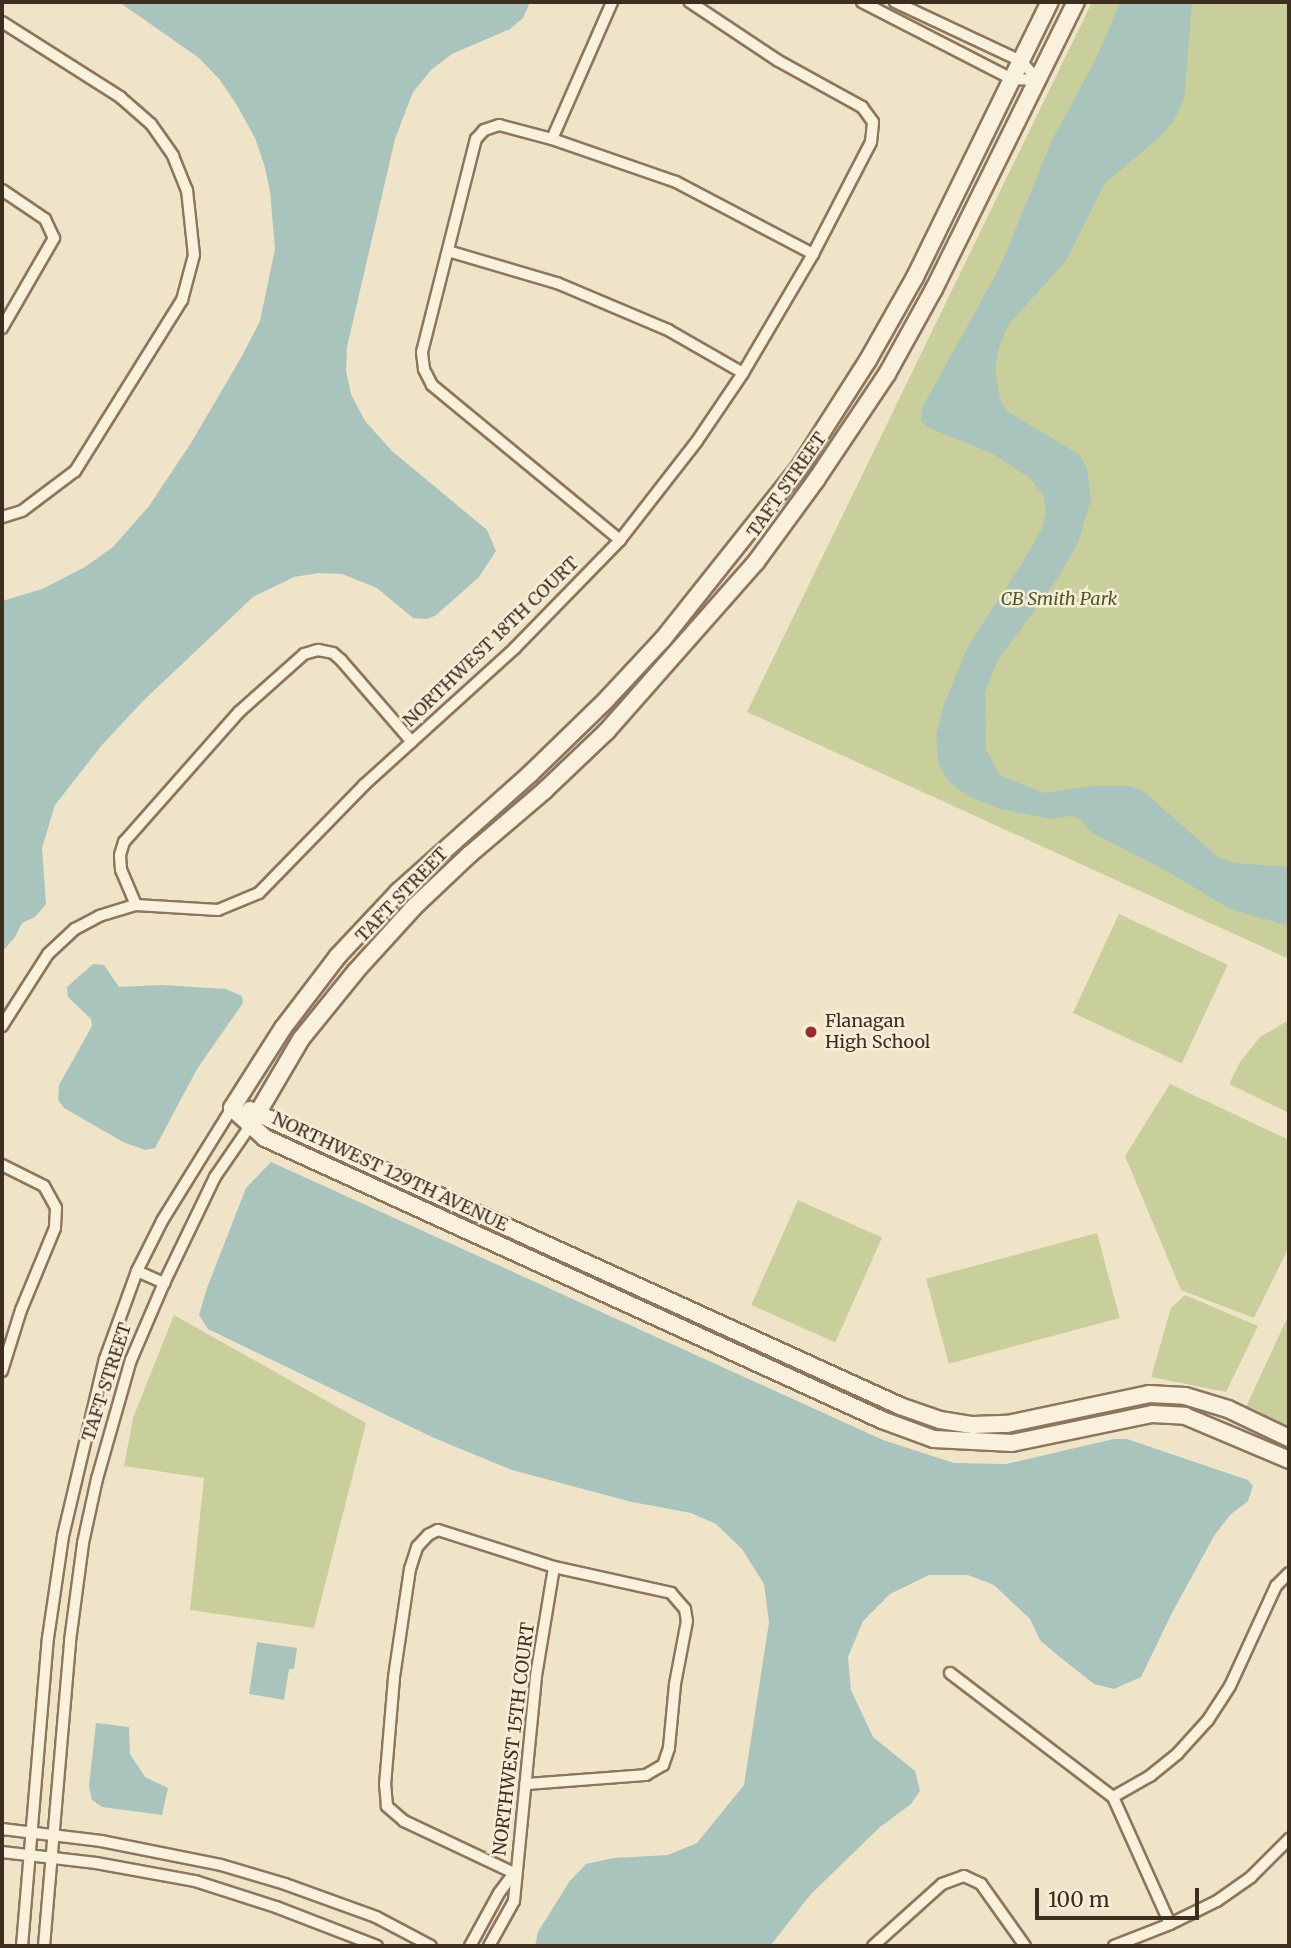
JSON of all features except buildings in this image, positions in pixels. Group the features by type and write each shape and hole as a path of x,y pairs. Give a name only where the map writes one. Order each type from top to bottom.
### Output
{"street":[{"path":"552,139 612,2"},
{"name":"NORTHWEST 18TH COURT","path":"2,1026 48,954 75,929 99,916 136,905 218,910 259,893 364,785 515,648 620,540 697,442 743,373 813,254 871,142 873,122 862,107 778,60 690,2"},
{"path":"862,2 1012,79 1038,80"},
{"path":"895,2 1021,61 1038,80"},
{"name":"TAFT STREET","path":"22,1946 48,1638 63,1536 105,1359 138,1271 162,1221 283,1028 338,956 398,892 576,730 663,639 799,468 868,360 915,277 1050,2"},
{"name":"TAFT STREET","path":"44,1946 70,1641 83,1543 97,1479 131,1360 164,1283 215,1177 254,1119 301,1039 356,971 414,907 468,855 545,790 607,731 756,562 817,480 887,374 934,289 1076,2"},
{"path":"2,22 120,97 151,124 173,156 187,190 194,255 182,300 75,471 22,511 2,517"},
{"path":"620,540 432,385 424,369 422,352 476,139 484,130 499,125 552,139 676,182 813,254"},
{"path":"2,190 45,219 52,227 54,238 2,328"},
{"path":"448,251 557,283 668,330 743,373"},
{"path":"136,905 121,870 120,855 124,842 239,712 304,654 318,650 333,653 412,742"},
{"path":"454,839 468,855"},
{"name":"NORTHWEST 129TH AVENUE","path":"232,1108 715,1320 900,1406 940,1420 973,1425 1007,1424 1149,1394 1185,1396 1228,1409 1289,1438"},
{"name":"NORTHWEST 129TH AVENUE","path":"254,1119 265,1138 882,1420 934,1439 1012,1443 1141,1416 1185,1416 1289,1460"},
{"path":"2,1164 44,1186 53,1197 56,1208 55,1228 21,1310 2,1371"},
{"path":"138,1271 164,1283"},
{"path":"715,1320 719,1345"},
{"path":"76,1475 97,1479"},
{"path":"514,1873 404,1821 387,1806 385,1785 394,1677 411,1569 418,1547 428,1535 438,1530 452,1532 554,1567 656,1588 671,1593 680,1600 687,1621 675,1684 669,1748 663,1765 646,1775 525,1784"},
{"name":"NORTHWEST 15TH COURT","path":"489,1946 514,1901 514,1873 520,1849 536,1676 554,1567"},
{"path":"1113,1797 1150,1776 1178,1754 1208,1720 1230,1686 1276,1586 1289,1573"},
{"path":"48,1638 70,1641"},
{"path":"950,1673 1113,1797 1170,1924"},
{"path":"2,1829 101,1841 221,1865 285,1884 376,1917 431,1946"},
{"path":"1114,1946 1170,1924 1217,1901 1251,1877 1289,1839"},
{"path":"2,1852 50,1857 195,1881 276,1907 377,1946"},
{"name":"NORTHWEST 15TH COURT","path":"470,1946 499,1893 514,1873"},
{"path":"873,1946 942,1884 956,1876 964,1876 981,1884 1025,1946"}],"green space":[{"name":"CB Smith Park","path":"1092,2 1289,2 1289,959 747,712"},
{"path":"1119,914 1228,965 1182,1064 1073,1013"},
{"path":"1289,1020 1289,1113 1229,1084 1240,1062 1260,1037"},
{"path":"1170,1084 1289,1140 1289,1247 1254,1318 1181,1290 1125,1156"},
{"path":"798,1200 882,1237 835,1342 751,1305"},
{"path":"1097,1233 1120,1318 949,1364 926,1279"},
{"path":"1185,1295 1258,1326 1226,1392 1151,1377 1171,1308"},
{"path":"1289,1314 1289,1427 1246,1407"},
{"path":"174,1315 366,1423 314,1628 190,1610 204,1478 124,1466 133,1418"}],"water":[{"path":"119,2 530,2 523,18 510,29 452,54 431,70 413,92 395,139 347,347 346,371 351,394 365,421 392,451 487,530 496,551 479,577 435,616 426,619 413,618 377,588 342,574 319,573 294,577 253,597 143,701 102,745 55,805 42,848 46,904 35,917 22,923 15,937 2,952 2,601 42,589 85,567 113,547 149,506 191,443 260,321 275,249 270,191 264,164 255,138 238,107 220,80 199,58"},
{"path":"1120,2 1192,2 1184,99 1173,122 1160,137 1105,183 1066,261 1008,325 999,348 995,368 1000,399 1007,411 1080,455 1087,468 1091,499 1078,543 1058,578 998,660 985,692 986,749 999,775 1044,793 1093,786 1128,786 1142,790 1218,857 1235,863 1289,867 1289,926 1230,909 1163,869 1092,833 1080,819 1070,816 1051,819 1000,809 966,795 948,781 938,763 936,734 944,704 968,646 1029,552 1042,528 1046,511 1043,495 1030,478 991,453 929,428 921,421 923,406 1000,267 1052,140 1096,59"},
{"path":"93,964 104,965 119,987 161,985 226,989 242,996 243,1003 197,1069 155,1148 145,1150 123,1142 64,1108 58,1100 59,1085 92,1026 91,1019 68,997 67,987"},
{"path":"271,1162 883,1440 954,1463 1006,1464 1114,1439 1127,1439 1248,1480 1253,1486 1248,1501 1230,1515 1214,1536 1141,1677 1114,1689 1094,1684 1056,1654 1040,1640 1030,1619 994,1585 968,1575 929,1575 890,1594 863,1621 848,1657 851,1690 873,1737 915,1771 920,1791 911,1804 880,1827 811,1894 770,1946 535,1946 538,1932 569,1882 586,1864 614,1858 668,1855 697,1843 744,1785 769,1622 764,1584 742,1549 716,1524 691,1513 632,1502 512,1470 434,1438 208,1329 199,1315 207,1288 246,1188"},
{"path":"257,1642 297,1648 294,1669 289,1669 284,1700 249,1694"},
{"path":"96,1723 129,1727 130,1754 145,1777 168,1788 162,1815 102,1807 92,1800 89,1786"}],"place":[{"name":"Flanagan High School","path":"811,1032"}]}
